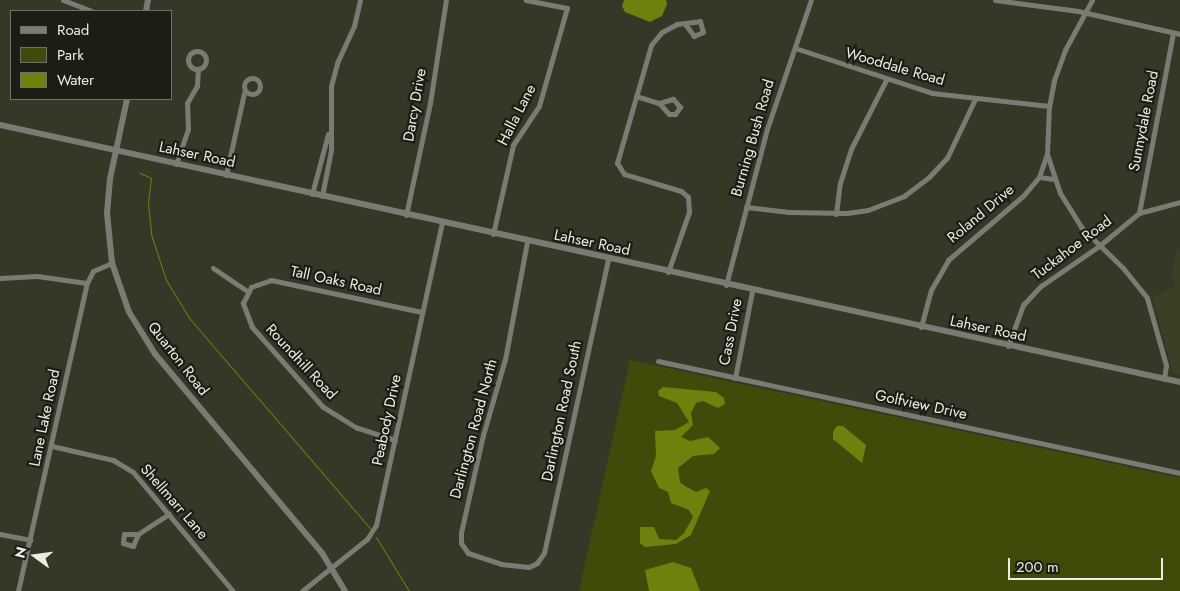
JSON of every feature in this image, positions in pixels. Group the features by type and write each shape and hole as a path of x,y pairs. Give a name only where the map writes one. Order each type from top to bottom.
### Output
{"street":[{"path":"64,0 89,10"},
{"path":"322,196 331,150 329,131 332,78 354,26 360,0"},
{"name":"Darcy Drive","path":"406,215 430,102 446,0"},
{"name":"Halla Lane","path":"493,234 513,145 539,106 567,8 526,0"},
{"name":"Burning Bush Road","path":"726,285 771,115 811,0"},
{"path":"995,0 1085,12 1180,34"},
{"path":"1092,0 1061,61 1049,106 1047,154 1054,179 1070,210 1099,246 1128,274 1146,298 1164,358 1164,379"},
{"path":"668,272 687,220 690,201 681,191 632,177 618,167 636,96 654,40 666,29 685,24"},
{"name":"Sunnydale Road","path":"1139,213 1173,33"},
{"name":"Wooddale Road","path":"795,48 886,80 932,93 1049,106"},
{"path":"176,164 188,129 187,103 197,86 198,69"},
{"path":"836,214 840,183 851,149 886,80"},
{"path":"226,174 244,93"},
{"path":"636,96 659,103"},
{"path":"746,207 836,214 884,205 923,182 952,151 975,99"},
{"name":"Quarton Road","path":"127,100 107,205 112,263 129,312 151,349 332,568 345,591"},
{"name":"Lahser Road","path":"0,125 527,242 1180,382"},
{"path":"312,194 329,131"},
{"name":"Roland Drive","path":"921,327 931,290 948,260 1023,196 1039,177 1047,154"},
{"path":"1039,177 1054,179"},
{"name":"Tuckahoe Road","path":"1008,346 1017,319 1029,297 1099,246 1139,213 1180,202"},
{"name":"Peabody Drive","path":"302,591 367,539 376,525 442,223"},
{"name":"Darlington Road North","path":"527,242 508,349 483,435 460,538 463,547 472,556 516,567 534,565"},
{"name":"Darlington Road South","path":"534,565 545,548 608,259"},
{"path":"0,278 37,276 87,282 93,271 112,263"},
{"path":"213,268 248,291"},
{"name":"Tall Oaks Road","path":"248,291 260,281 277,281 422,312"},
{"name":"Lane Lake Road","path":"18,591 52,446 87,282"},
{"name":"Roundhill Road","path":"248,291 243,303 246,319 306,391 345,422 395,440"},
{"name":"Cass Drive","path":"735,378 752,291"},
{"name":"Golfview Drive","path":"658,361 1180,473"},
{"name":"Shellmarr Lane","path":"52,446 123,465 169,514 233,591"},
{"path":"138,534 169,514"},
{"path":"0,534 30,540"}],"shaded area":[{"path":"1177,249 1180,249 1180,375 1173,373 1153,298 1175,285 1171,277"}],"green space":[{"path":"630,360 1180,478 1180,591 579,591"}],"water":[{"path":"624,0 666,0 667,4 662,16 650,22 625,12 622,6"},
{"path":"663,387 716,392 724,398 725,404 718,408 703,401 696,403 691,413 693,425 681,437 690,441 708,437 720,448 714,454 693,456 678,468 680,482 685,486 696,492 706,488 710,491 691,535 676,544 645,547 640,543 640,527 654,527 659,539 676,540 684,533 693,517 689,510 671,503 668,492 659,488 651,471 656,456 655,431 675,430 689,422 677,403 659,396 658,391"},
{"path":"837,426 843,426 866,445 862,463 833,439 833,432"},
{"path":"673,562 691,568 700,591 649,591 645,570"}],"waterway":[{"path":"140,173 151,178 148,203 151,234 166,280 190,319 370,528"},
{"path":"376,537 409,591"}]}
